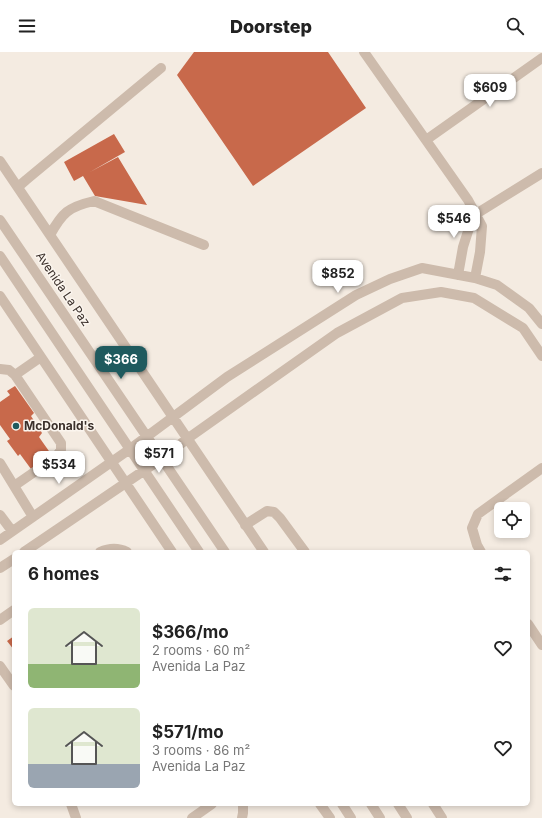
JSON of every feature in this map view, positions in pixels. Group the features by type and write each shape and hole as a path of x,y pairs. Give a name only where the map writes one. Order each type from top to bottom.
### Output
{"street":[{"path":"364,52 468,200 482,226 480,252 475,278"},
{"path":"426,140 542,58"},
{"path":"18,187 161,68"},
{"path":"0,161 263,550"},
{"path":"458,275 463,248 470,225 476,214 542,173"},
{"path":"50,235 58,221 67,211 80,204 94,201 204,244"},
{"name":"Avenida La Paz","path":"0,220 223,550"},
{"path":"0,256 199,550"},
{"path":"0,540 147,437 227,377 356,295 390,279 422,268 475,278 497,285 529,308 542,324"},
{"path":"27,550 161,459 337,333 402,298 441,292 474,298 523,328 542,356"},
{"path":"0,296 171,550"},
{"path":"15,375 41,357"},
{"path":"0,369 9,370 15,375 61,443 61,450 56,457 14,486"},
{"path":"0,463 33,517"},
{"path":"480,550 477,546 472,528 478,514 542,468"},
{"path":"245,525 267,511 274,512 304,550"},
{"path":"0,515 12,532"},
{"path":"106,550 121,550"},
{"path":"0,568 12,560"},
{"path":"0,620 12,611"},
{"path":"530,627 542,645"},
{"path":"0,666 12,683"},
{"path":"72,806 76,818"},
{"path":"192,818 209,806"},
{"path":"242,806 242,818"},
{"path":"321,806 330,818"},
{"path":"343,806 351,818"},
{"path":"372,806 380,818"},
{"path":"399,806 407,818"},
{"path":"434,806 442,818"}],"building":[{"path":"194,52 328,52 366,108 253,186 177,75"},
{"path":"114,134 125,152 90,172 118,157 147,205 95,196 83,176 74,181 64,162"},
{"path":"15,386 34,413 31,416 42,433 39,437 51,454 31,469 20,454 18,456 7,441 10,439 0,425 0,402 10,395 7,391"},
{"path":"12,637 12,647 7,641"}],"place":[{"name":"McDonald's","path":"16,426"}]}
